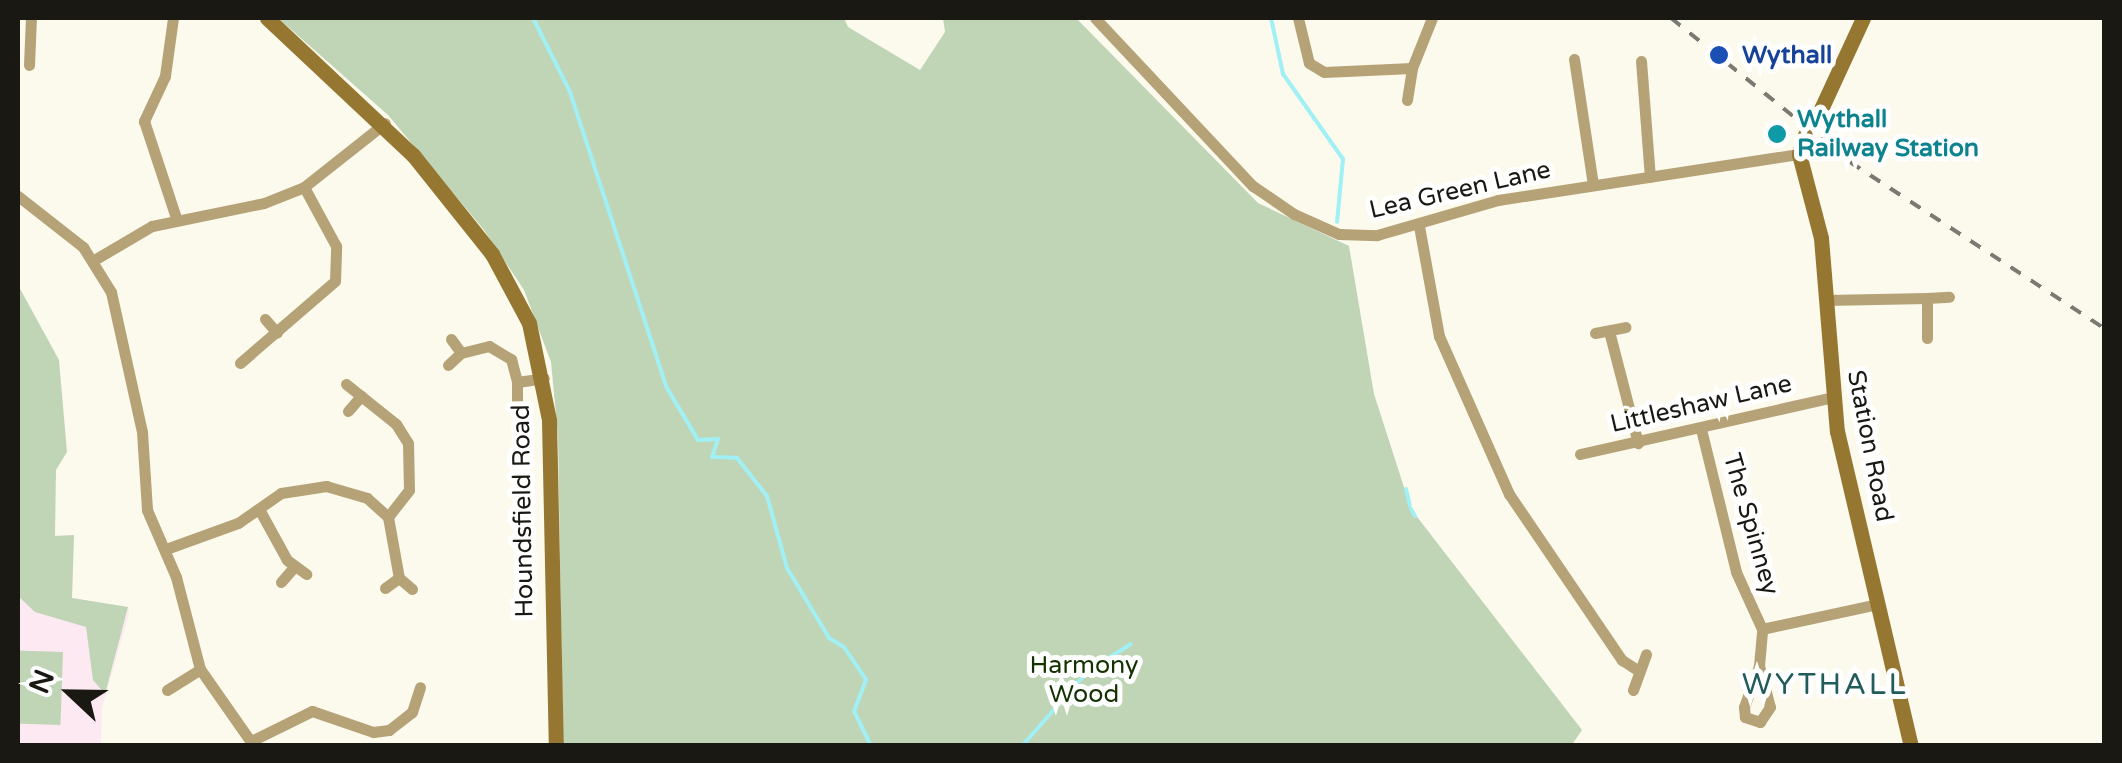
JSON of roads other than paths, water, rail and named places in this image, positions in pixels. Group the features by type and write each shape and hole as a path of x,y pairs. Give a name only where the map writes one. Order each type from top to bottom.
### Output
{"street":[{"path":"29,65 31,18"},
{"path":"174,18 165,76 144,121 176,218"},
{"name":"Houndsfield Road","path":"267,18 385,123 502,270 528,323 544,378 556,746"},
{"name":"Lea Green Lane","path":"1095,18 1230,164 1294,214 1355,236 1419,226 1498,200 1799,154"},
{"path":"1298,18 1308,63 1318,72 1412,68"},
{"path":"1407,100 1412,68 1432,18"},
{"path":"1799,154 1863,18"},
{"path":"18,44 32,46"},
{"path":"1574,58 1592,185"},
{"path":"1641,60 1650,176"},
{"path":"94,260 176,218 264,203 304,187 385,123"},
{"name":"Station Road","path":"1799,154 1821,238 1832,397 1911,746"},
{"path":"240,362 328,294 338,266 336,246 304,187"},
{"path":"18,196 94,260 116,307 142,432 147,510 166,550 200,669 253,743 303,712 373,732 406,720 420,687"},
{"path":"1419,226 1439,336 1508,494 1622,660 1639,671"},
{"path":"1826,300 1949,297"},
{"path":"1927,298 1927,338"},
{"path":"265,320 277,334"},
{"path":"1595,334 1625,327"},
{"path":"1609,331 1638,443"},
{"path":"450,339 461,353"},
{"path":"448,365 461,353 496,347 511,359 518,382 518,406"},
{"path":"518,382 544,378"},
{"path":"346,384 396,424 408,444 409,490 388,516"},
{"path":"348,411 361,396"},
{"name":"Littleshaw Lane","path":"1580,454 1832,397"},
{"name":"The Spinney","path":"1701,429 1736,572 1762,629 1759,666"},
{"path":"166,550 259,509 298,486 326,486 367,498 388,516 398,578 412,589"},
{"path":"259,509 293,568 306,574"},
{"path":"280,582 293,568"},
{"path":"384,588 398,578"},
{"name":"The Spinney","path":"1762,629 1878,604"},
{"path":"1633,690 1646,654"},
{"path":"167,690 200,669"},
{"path":"406,720 418,728"}],"waterway":[{"path":"533,18 570,92 667,388 698,440 718,439 712,457 737,458 767,496 787,568 829,638 844,647 866,680 854,711 871,746"},
{"path":"1271,18 1283,74 1343,159 1337,222"},
{"path":"1406,489 1410,506"},
{"path":"1411,509 1415,516"},
{"path":"1022,746 1089,670 1131,644"}],"railway":[{"path":"1671,18 1850,162 2104,328"}],"place":[{"name":"Wythall","path":"1719,55"},
{"name":"Wythall Railway Station","path":"1777,134"}],"district":[{"name":"WYTHALL","path":"1825,685"}],"park label":[{"name":"Harmony Wood","path":"1084,680"}]}
